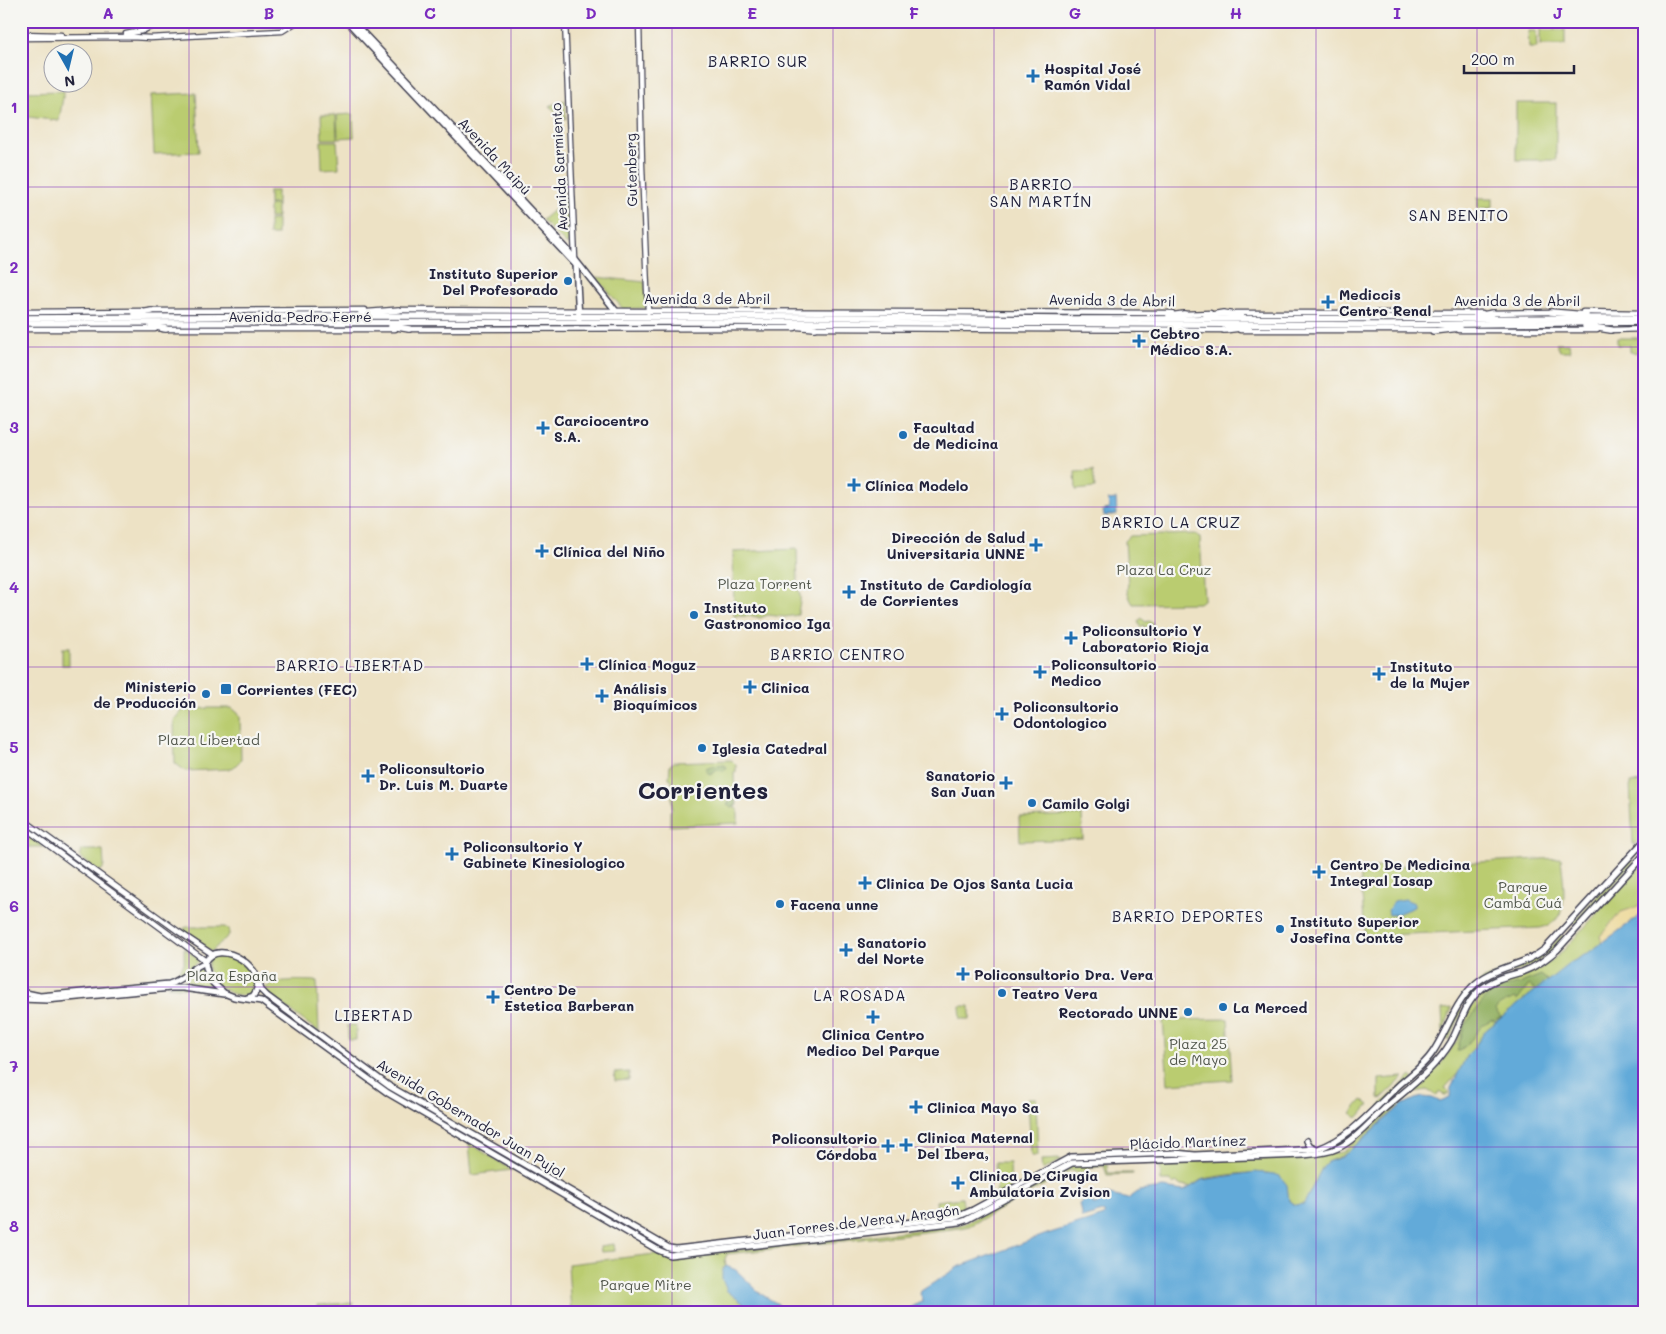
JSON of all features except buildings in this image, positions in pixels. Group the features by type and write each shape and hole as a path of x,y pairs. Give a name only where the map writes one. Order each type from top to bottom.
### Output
{"highway":[{"path":"331,316 399,310"},
{"path":"89,320 152,311"},
{"path":"744,317 778,314 781,311"},
{"path":"1550,312 1623,318"},
{"path":"1128,322 1223,313 1291,322"},
{"path":"1431,320 1480,316 1493,313"},
{"name":"Avenida Pedro Ferré","path":"21,323 331,316 579,320"},
{"name":"Avenida 3 de Abril","path":"1187,316 1291,322 1645,318"},
{"name":"Avenida 3 de Abril","path":"649,320 744,317 1128,322"},
{"name":"Avenida Pedro Ferré","path":"21,318 362,323 579,320"},
{"path":"89,320 125,326 157,326 166,329"},
{"name":"Avenida 3 de Abril","path":"579,320 1502,324 1645,322"},
{"path":"785,322 791,326 815,328"},
{"path":"1128,322 1185,330"},
{"path":"1224,330 1291,322"},
{"path":"362,323 409,329"},
{"path":"1433,330 1502,324"},
{"path":"1535,324 1584,326 1611,330"}],"main road":[{"path":"21,36 127,34 142,31 162,21"},
{"path":"21,36 142,38 282,31 298,21"},
{"name":"Avenida Maipú","path":"347,21 575,262"},
{"name":"Avenida Maipú","path":"352,21 575,262 616,311"},
{"name":"Avenida Sarmiento","path":"565,21 579,320"},
{"name":"Gutenberg","path":"639,21 642,166 649,320"},
{"path":"577,284 580,279 586,278 606,298"},
{"name":"Avenida Pedro Ferré","path":"21,312 399,310 579,320"},
{"name":"Avenida 3 de Abril","path":"579,320 616,311 649,320 815,328 1645,330"},
{"name":"Avenida 3 de Abril","path":"649,320 781,311 1187,316"},
{"name":"Avenida 3 de Abril","path":"1223,313 1645,313"},
{"path":"579,320 615,328 649,320"},
{"name":"Avenida Pedro Ferré","path":"21,329 409,329 579,320"},
{"path":"21,818 212,954 224,953 237,956 252,969 258,981 256,993 247,998 171,988 47,1000 21,999"},
{"path":"21,825 205,962 208,976 228,995"},
{"path":"1308,1152 1325,1147 1357,1130 1374,1108 1416,1071 1432,1054 1458,1006 1471,987 1486,976 1534,957 1545,949 1645,840"},
{"path":"1308,1152 1330,1151 1342,1145 1421,1076 1441,1056 1450,1042 1465,1008 1480,990 1493,981 1543,962 1570,937 1645,854"},
{"path":"21,992 40,996 169,984 179,980 205,962 212,954"},
{"name":"Avenida Gobernador Juan Pujol","path":"258,981 264,994 389,1086 669,1248 689,1250"},
{"name":"Avenida Gobernador Juan Pujol","path":"247,998 261,1001 388,1093 663,1253 670,1255 689,1250"},
{"path":"1416,1071 1421,1076"},
{"name":"Avenida Gobernador Juan Pujol","path":"455,1132 466,1136"},
{"path":"1336,1140 1334,1142 1336,1146 1342,1145"},
{"path":"1307,1141 1314,1148 1325,1147"},
{"name":"Plácido Martínez","path":"1072,1163 1308,1152"},
{"name":"Plácido Martínez","path":"1068,1158 1173,1154 1195,1157"},
{"name":"Juan Torres de Vera y Aragón","path":"689,1250 957,1217 1033,1179 1068,1158"},
{"name":"Juan Torres de Vera y Aragón","path":"689,1250 960,1222 1072,1163"}],"green space":[{"path":"1540,30 1565,30 1565,45 1540,45"},
{"path":"1528,31 1536,31 1537,48 1529,48"},
{"path":"21,92 64,92 59,121 21,116"},
{"path":"196,93 199,152 154,154 151,95"},
{"path":"565,100 566,119 549,106"},
{"path":"1516,103 1556,103 1556,160 1516,160"},
{"path":"353,114 354,137 338,138 337,115"},
{"path":"321,115 336,115 337,139 322,139"},
{"path":"321,141 337,141 339,168 322,169"},
{"path":"269,191 277,191 277,204 269,204"},
{"path":"570,196 570,239 567,245 542,220"},
{"path":"1478,198 1493,198 1493,208 1478,208"},
{"path":"269,205 277,205 277,218 269,218"},
{"path":"269,220 277,220 277,235 269,235"},
{"path":"596,277 645,282 646,308 623,309"},
{"path":"1617,338 1642,338 1642,353 1630,352 1630,345 1617,345"},
{"path":"1556,343 1569,343 1570,351 1560,351"},
{"path":"1093,470 1095,488 1076,490 1075,471"},
{"name":"Plaza La Cruz","path":"1196,534 1200,538 1204,599 1199,603 1133,604 1127,589 1125,541 1130,536"},
{"name":"Plaza Torrent","path":"797,549 800,599 798,615 785,617 768,615 760,618 754,616 734,616 733,552"},
{"path":"1142,618 1145,622 1149,621 1153,624 1153,628 1144,627 1144,625 1140,627 1138,621"},
{"path":"62,648 69,648 69,665 62,665"},
{"name":"Plaza Libertad","path":"232,708 240,715 241,760 232,769 185,771 175,763 174,721 183,710"},
{"path":"731,760 736,765 736,772 734,773 735,808 738,809 738,823 670,826 672,780 669,778 670,765 674,762"},
{"path":"724,765 727,767 724,771 716,770 710,774 706,771 706,768 711,766"},
{"path":"21,780 26,783 26,811 22,814"},
{"path":"1645,782 1645,834 1634,845 1630,783"},
{"path":"732,793 737,798 733,800 736,801 737,805 732,807 727,804 732,800 729,796"},
{"path":"1082,815 1083,839 1020,841 1019,817"},
{"path":"22,833 42,845 42,847 22,847"},
{"path":"82,850 103,850 104,866 102,870 98,871 79,856"},
{"name":"Parque Cambá Cuá","path":"1561,858 1564,889 1562,910 1550,924 1540,928 1365,936 1360,868"},
{"path":"1630,859 1634,862 1577,925 1574,922"},
{"path":"1645,861 1645,912 1588,953 1570,963 1486,1030 1467,1055 1459,1072 1445,1088 1448,1095 1444,1095 1441,1091 1436,1095 1427,1090 1414,1092 1346,1154 1327,1162 1323,1166 1304,1204 1295,1205 1289,1201 1283,1181 1270,1173 1216,1177 1201,1180 1191,1187 1181,1186 1176,1182 1173,1184 1171,1181 1161,1181 1160,1162 1305,1158 1343,1152 1438,1068 1456,1042 1471,1008 1482,995 1502,982 1540,969 1560,954"},
{"path":"225,927 229,930 229,935 211,952 184,933 184,928"},
{"path":"1562,935 1565,938 1540,960 1522,969 1503,974 1488,981 1467,1002 1463,1000 1484,979 1543,954"},
{"path":"184,948 198,958 199,961 182,976 178,977 177,975 184,963"},
{"name":"Plaza España","path":"217,954 236,959 248,966 255,977 256,983 252,994 244,995 227,991 214,981 208,966 210,958"},
{"path":"201,966 215,990 167,986 181,983"},
{"path":"1541,975 1548,981 1536,991 1529,985 1518,1000 1514,998 1500,1005 1495,1010 1501,1017 1486,1023 1467,1045 1457,1051 1464,1026 1492,992 1499,988 1518,984 1520,986 1523,982"},
{"path":"317,981 319,1032 265,992 266,987 278,982"},
{"path":"960,1006 970,1006 970,1019 961,1019"},
{"path":"1452,1008 1443,1032 1442,1009"},
{"path":"1458,1009 1462,1011 1449,1040 1445,1039"},
{"name":"Plaza 25 de Mayo","path":"1228,1019 1232,1080 1168,1084 1163,1020"},
{"path":"348,1025 356,1025 356,1040 348,1040"},
{"path":"629,1072 629,1080 615,1081 614,1073"},
{"path":"1411,1076 1414,1079 1382,1108 1380,1105"},
{"path":"1404,1077 1381,1099 1379,1098 1379,1079"},
{"path":"1028,1098 1036,1098 1038,1156 1031,1156"},
{"path":"1362,1100 1369,1105 1358,1118 1351,1113"},
{"path":"469,1143 512,1170 472,1175"},
{"path":"1060,1159 1060,1161 1042,1170 1041,1160"},
{"path":"995,1163 1010,1163 1011,1188 997,1195"},
{"name":"Parque Mitre","path":"1075,1164 1105,1164 1107,1165 1108,1173 1133,1174 1107,1175 1104,1166 1090,1167 1084,1172 1071,1170 969,1226 960,1228 727,1254 725,1259 726,1266 723,1268 727,1291 752,1313 571,1313 568,1264 655,1254 672,1259 960,1225"},
{"path":"962,1198 964,1211 960,1214 938,1217 936,1201"},
{"path":"614,1244 615,1251 601,1252 600,1246"},
{"path":"353,1303 353,1313 318,1313 317,1305"}],"sand":[{"path":"1639,906 1645,907 1645,912 1602,943 1600,936 1621,912"}],"water":[{"path":"1116,499 1117,515 1104,516 1103,510 1109,509 1108,500"},
{"path":"1405,899 1414,903 1414,907 1389,915 1388,910 1394,901"},
{"path":"1645,912 1645,1313 902,1313 922,1301 921,1291 958,1267 1047,1234 1104,1216 1105,1213 1103,1212 1082,1218 1079,1204 1086,1199 1091,1199 1094,1205 1098,1204 1100,1197 1106,1194 1128,1199 1139,1191 1163,1188 1184,1191 1202,1180 1255,1172 1280,1176 1287,1185 1289,1201 1295,1205 1304,1204 1323,1166 1327,1162 1342,1157 1402,1105 1423,1097 1440,1101 1450,1097 1451,1088 1467,1055 1486,1030 1570,963 1588,953"},
{"path":"726,1266 736,1270 761,1294 778,1304 782,1313 751,1312 727,1291 722,1279 722,1271"}],"place":[{"name":"Hospital José Ramón Vidal","path":"1033,76"},
{"name":"Instituto Superior Del Profesorado","path":"568,281"},
{"name":"Mediccis Centro Renal","path":"1328,302"},
{"name":"Cebtro Médico S.A.","path":"1139,341"},
{"name":"Carciocentro S.A.","path":"543,428"},
{"name":"Facultad de Medicina","path":"903,435"},
{"name":"Clínica Modelo","path":"854,485"},
{"name":"Dirección de Salud Universitaria UNNE","path":"1036,545"},
{"name":"Clínica del Niño","path":"542,551"},
{"name":"Instituto de Cardiología de Corrientes","path":"849,592"},
{"name":"Instituto Gastronomico Iga","path":"694,615"},
{"name":"Policonsultorio Y Laboratorio Rioja","path":"1071,638"},
{"name":"Clínica Moguz","path":"587,664"},
{"name":"Policonsultorio Medico","path":"1040,672"},
{"name":"Instituto de la Mujer","path":"1379,674"},
{"name":"Clinica","path":"750,687"},
{"name":"Corrientes (FEC)","path":"226,689"},
{"name":"Ministerio de Producción","path":"206,694"},
{"name":"Análisis Bioquímicos","path":"602,696"},
{"name":"Policonsultorio Odontologico","path":"1002,714"},
{"name":"Iglesia Catedral","path":"702,748"},
{"name":"Policonsultorio Dr. Luis M. Duarte","path":"368,776"},
{"name":"Sanatorio San Juan","path":"1006,783"},
{"name":"Camilo Golgi","path":"1032,803"},
{"name":"Policonsultorio Y Gabinete Kinesiologico","path":"452,854"},
{"name":"Centro De Medicina Integral Iosap","path":"1319,872"},
{"name":"Clinica De Ojos Santa Lucia","path":"865,883"},
{"name":"Facena unne","path":"780,904"},
{"name":"Instituto Superior Josefina Contte","path":"1280,929"},
{"name":"Sanatorio del Norte","path":"846,950"},
{"name":"Policonsultorio Dra. Vera","path":"963,974"},
{"name":"Teatro Vera","path":"1002,993"},
{"name":"Centro De Estetica Barberan","path":"493,997"},
{"name":"La Merced","path":"1223,1007"},
{"name":"Rectorado UNNE","path":"1188,1012"},
{"name":"Clinica Centro Medico Del Parque","path":"873,1017"},
{"name":"Clinica Mayo Sa","path":"916,1107"},
{"name":"Clinica Maternal Del Ibera,","path":"906,1145"},
{"name":"Policonsultorio Córdoba","path":"888,1146"},
{"name":"Clinica De Cirugia Ambulatoria Zvision","path":"958,1183"}],"district":[{"name":"BARRIO SUR","path":"758,61"},
{"name":"BARRIO SAN MARTÍN","path":"1041,192"},
{"name":"SAN BENITO","path":"1459,215"},
{"name":"BARRIO LA CRUZ","path":"1171,522"},
{"name":"BARRIO CENTRO","path":"838,654"},
{"name":"BARRIO LIBERTAD","path":"350,665"},
{"name":"Corrientes","path":"703,789"},
{"name":"BARRIO DEPORTES","path":"1188,916"},
{"name":"LA ROSADA","path":"860,995"},
{"name":"LIBERTAD","path":"374,1015"}]}
